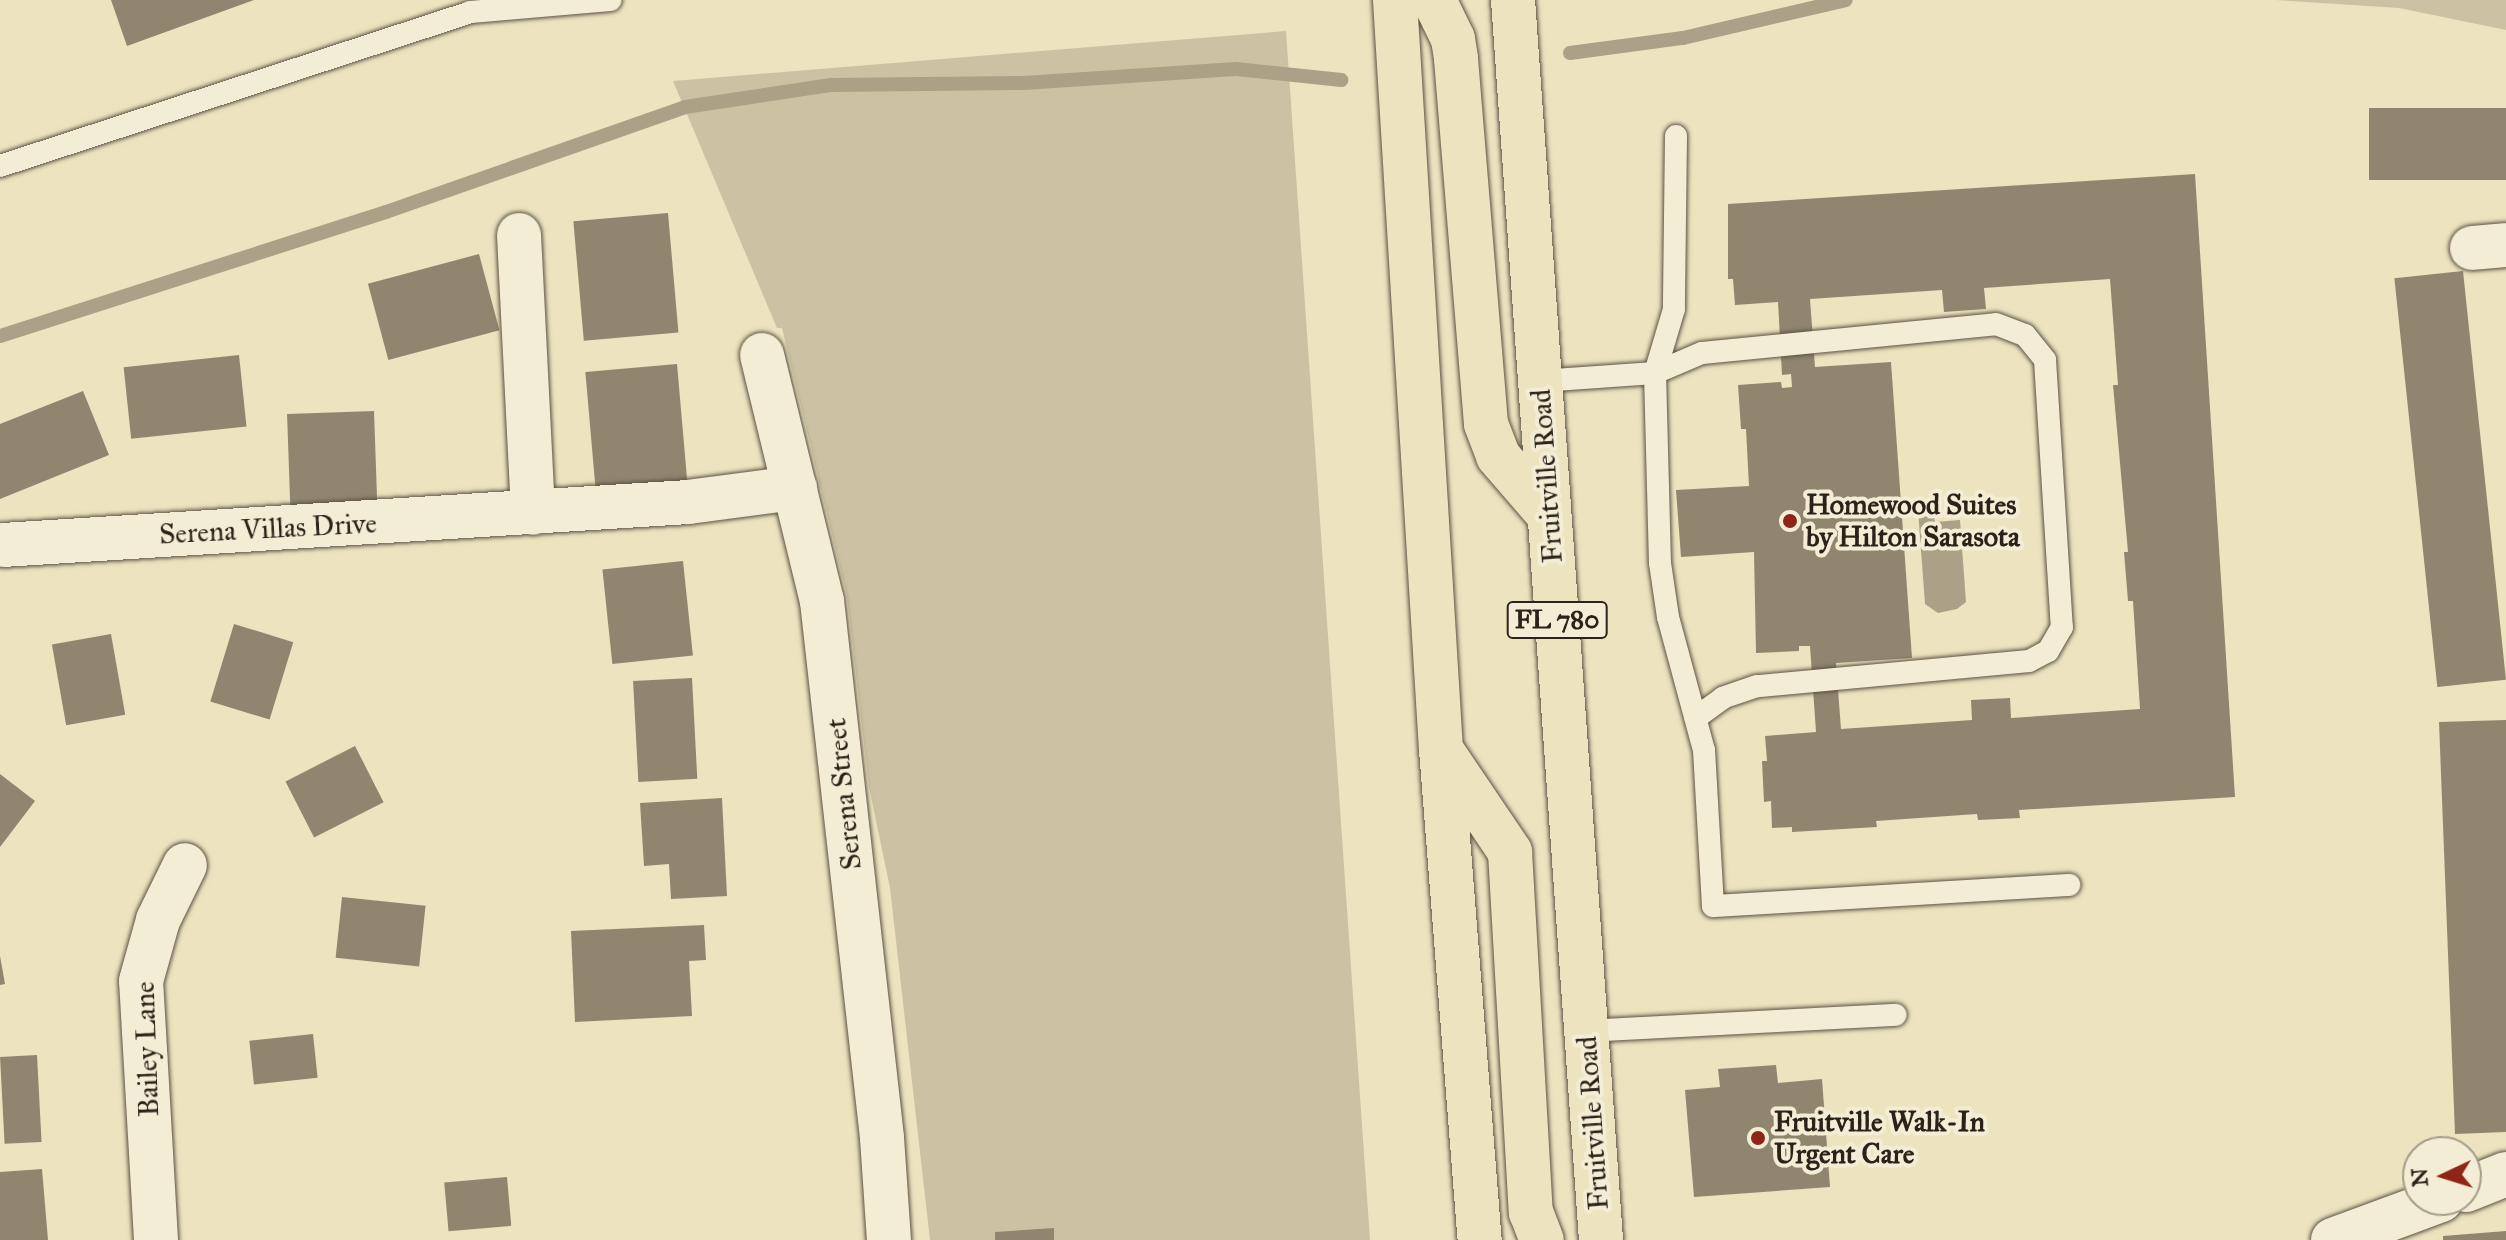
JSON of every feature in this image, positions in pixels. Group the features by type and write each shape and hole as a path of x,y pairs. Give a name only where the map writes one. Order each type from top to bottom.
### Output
{"main road":[{"path":"1395,0 1441,749 1480,1240"},
{"path":"1434,0 1453,39 1456,59 1486,424 1498,456 1549,515"},
{"name":"Fruitville Road","path":"1513,0 1601,1240"},
{"path":"1441,749 1510,852 1528,1181 1531,1212 1542,1240"}],"street":[{"path":"519,235 533,513"},
{"name":"Serena Street","path":"762,355 822,601 882,1138 889,1240"},
{"name":"Serena Villas Drive","path":"3,545 688,502 795,488"},
{"name":"Bailey Lane","path":"156,1240 141,981 158,920 185,865"},
{"path":"2482,1184 2506,1174"},
{"path":"2333,1240 2402,1214"}],"lane":[{"path":"0,166 470,12 610,0"},
{"path":"1676,136 1674,309 1655,373 1660,563 1668,617 1704,750 1713,906 2069,885"},
{"path":"1540,381 1655,373 1702,353 1996,324 2025,335 2045,360 2062,627 2048,651 2029,661 1757,686 1723,698 1695,718"},
{"path":"1586,1031 1896,1015"}],"shaded area":[{"path":"2275,0 2506,0 2506,30 2399,8"},
{"path":"1286,31 1370,1240 930,1240 890,888 869,787 847,596 782,328 777,328 673,81"},
{"path":"1918,510 1933,510 1935,522 1960,520 1966,602 1957,609 1938,613 1925,604"}],"building":[{"path":"111,0 254,0 127,46"},
{"path":"2369,108 2506,108 2506,180 2369,180"},
{"name":"Homewood Suites by Hilton Sarasota","path":"2195,174 2235,797 2019,810 2020,818 1978,820 1977,814 1876,821 1877,827 1792,832 1792,827 1772,828 1771,801 1764,802 1762,761 1767,761 1765,736 1816,732 1810,646 1799,646 1799,651 1756,653 1754,552 1681,557 1676,490 1749,486 1746,429 1741,429 1738,385 1781,382 1782,388 1792,387 1791,374 1782,375 1778,302 1735,305 1733,279 1728,279 1728,204","holes":["2110,279 2118,385 2113,385 2128,552 2124,552 2128,601 2133,601 2140,709 2011,718 2010,698 1971,700 1972,720 1841,729 1836,663 1912,658 1891,362 1815,367 1810,299 1942,290 1944,312 1986,309 1984,288"]},
{"path":"668,213 678,333 584,341 573,221"},
{"path":"479,254 499,330 388,360 368,284"},
{"path":"2463,271 2506,680 2437,687 2394,278"},
{"path":"239,355 247,427 131,439 124,367"},
{"path":"677,364 687,483 596,491 585,372"},
{"path":"83,391 109,455 0,499 0,424"},
{"path":"374,411 377,506 290,509 287,414"},
{"path":"683,561 693,655 612,664 602,569"},
{"path":"234,624 293,642 270,720 210,701"},
{"path":"111,634 125,715 66,725 52,644"},
{"path":"692,678 697,779 638,782 633,681"},
{"path":"2506,720 2506,1132 2455,1134 2439,722"},
{"path":"355,746 384,802 314,838 286,781"},
{"path":"0,774 35,801 0,847"},
{"path":"722,798 727,896 671,899 669,864 644,866 640,803"},
{"path":"342,897 426,906 419,966 336,958"},
{"path":"704,925 706,960 689,961 692,1016 575,1022 571,931"},
{"path":"0,956 5,984 0,985"},
{"path":"313,1034 318,1078 254,1084 249,1041"},
{"path":"37,1055 42,1142 5,1144 0,1057"},
{"name":"Fruitville Walk-In Urgent Care","path":"1776,1065 1778,1083 1822,1079 1830,1187 1694,1197 1685,1090 1720,1087 1718,1069"},
{"path":"42,1169 48,1240 0,1240 0,1172"},
{"path":"507,1177 511,1226 449,1231 444,1182"},
{"path":"1054,1228 1054,1240 995,1240 995,1232"},
{"path":"2506,1231 2506,1240 2443,1240 2443,1236"}],"waterway":[{"path":"1570,53 1683,38 1846,0"},
{"path":"0,336 386,212 685,107 831,85 1024,83 1236,69 1341,80"}],"place":[{"name":"Homewood Suites by Hilton Sarasota","path":"1790,521"},
{"name":"Fruitville Walk-In Urgent Care","path":"1758,1138"}]}
